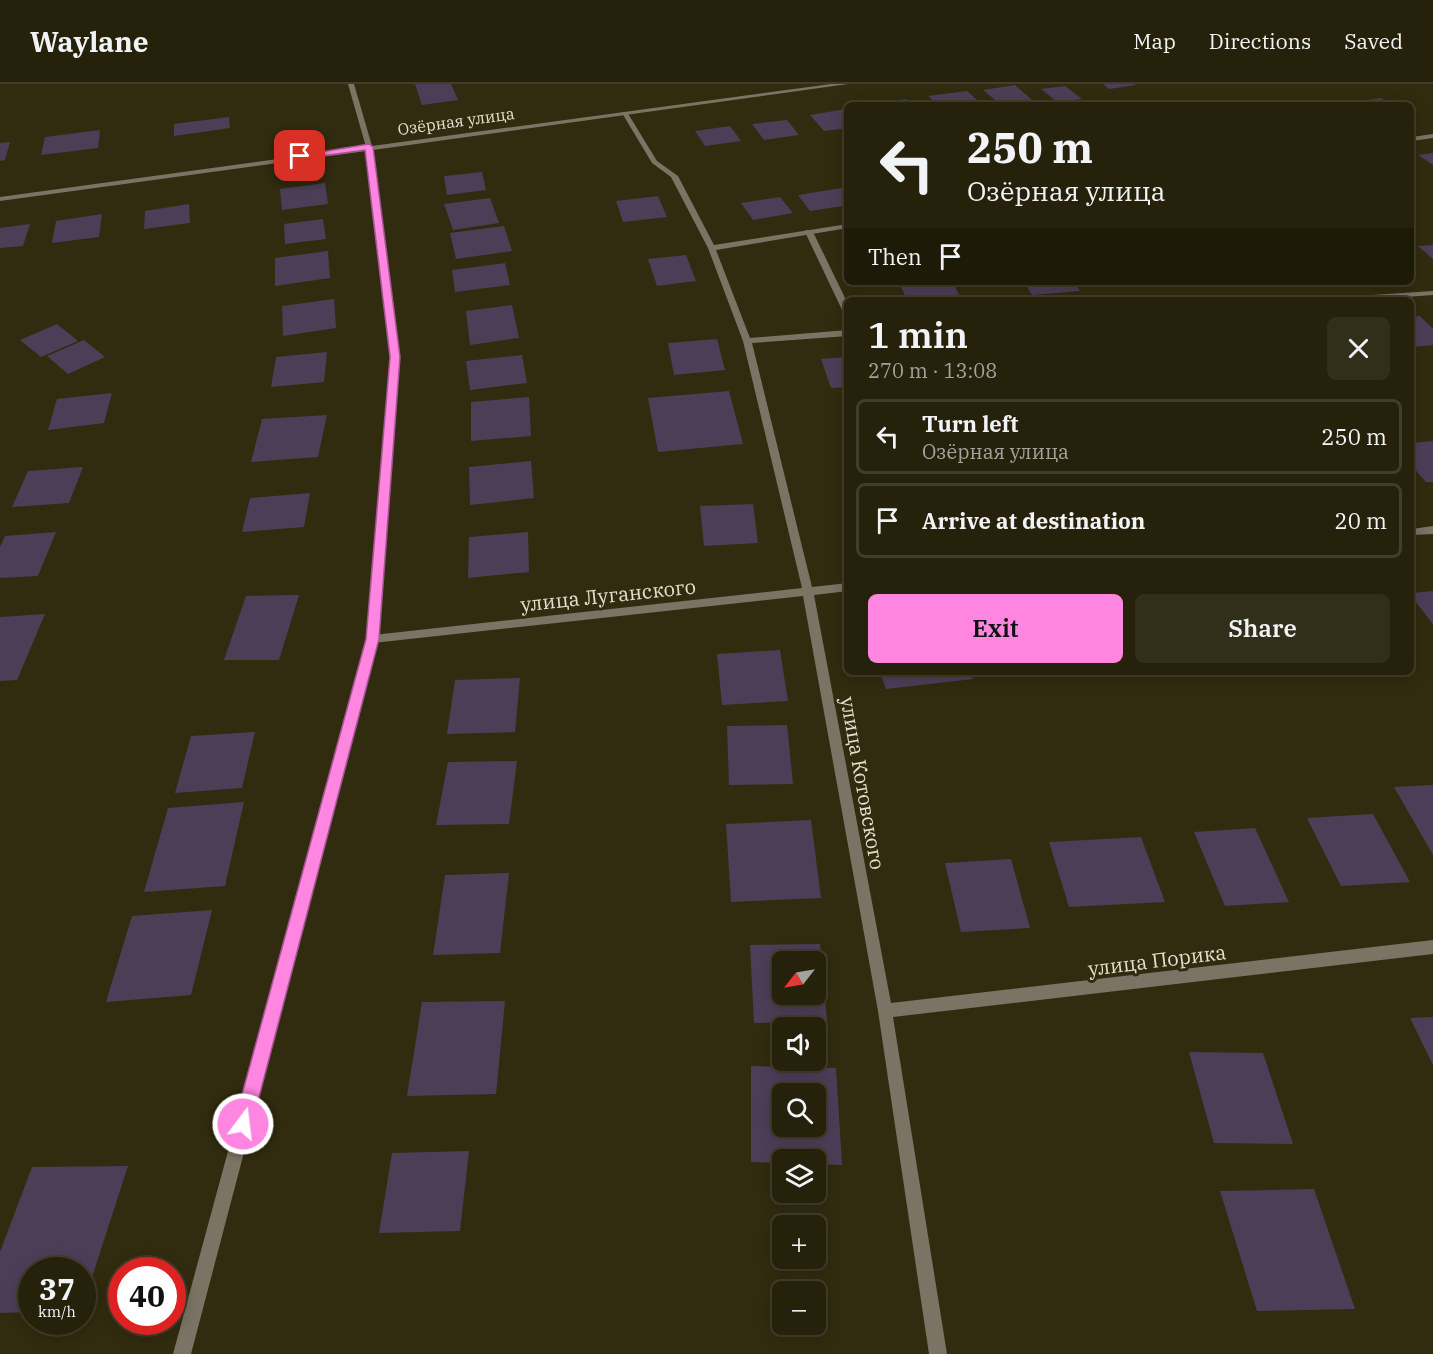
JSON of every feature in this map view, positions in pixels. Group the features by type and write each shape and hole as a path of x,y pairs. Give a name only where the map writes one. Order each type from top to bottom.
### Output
{"street":[{"path":"182,1354 373,639 395,357 369,147 351,84"},
{"name":"Озёрная улица","path":"0,199 845,84"},
{"name":"улица Котовского","path":"625,113 654,162 674,176 712,248 747,341 808,591 885,1011 938,1354"},
{"path":"1414,139 1433,136"},
{"path":"712,248 844,227"},
{"path":"809,232 844,306"},
{"path":"1373,297 1433,293"},
{"path":"747,341 844,333"},
{"path":"1414,532 1433,530"},
{"name":"улица Луганского","path":"373,639 844,587"},
{"name":"улица Порика","path":"885,1011 1433,947"}],"building":[{"path":"415,84 451,84 458,100 422,105"},
{"path":"1103,84 1135,84 1135,85 1109,89"},
{"path":"1015,85 1032,100 998,102 983,90"},
{"path":"1065,86 1082,99 1057,102 1041,89"},
{"path":"967,91 980,102 935,102 928,96"},
{"path":"1381,98 1388,102 1354,102"},
{"path":"906,99 909,102 887,102"},
{"path":"844,109 844,128 824,131 810,115"},
{"path":"229,117 230,128 174,136 174,124"},
{"path":"787,120 799,135 764,140 752,124"},
{"path":"730,126 741,141 705,146 695,131"},
{"path":"100,130 98,148 41,155 45,137"},
{"path":"10,142 5,160 0,161 0,143"},
{"path":"1433,153 1433,165 1418,155"},
{"path":"482,172 486,190 447,195 444,176"},
{"path":"325,183 328,204 282,210 280,189"},
{"path":"842,188 844,206 810,211 798,195"},
{"path":"658,196 667,217 623,222 616,201"},
{"path":"780,197 793,213 753,220 741,203"},
{"path":"490,198 499,223 453,230 444,204"},
{"path":"189,204 190,223 144,229 145,211"},
{"path":"102,214 99,237 52,243 56,221"},
{"path":"323,219 326,239 285,244 284,224"},
{"path":"30,224 23,246 0,248 0,228"},
{"path":"504,226 512,251 456,259 450,233"},
{"path":"1433,245 1433,259 1418,246"},
{"path":"328,251 330,278 275,286 275,258"},
{"path":"686,255 696,281 657,286 648,259"},
{"path":"505,263 510,285 455,292 452,270"},
{"path":"954,285 960,297 906,297 901,287"},
{"path":"1026,285 1076,285 1080,291 1032,295"},
{"path":"334,299 336,328 283,336 282,306"},
{"path":"512,305 519,338 470,345 466,311"},
{"path":"1420,316 1433,329 1433,345 1414,347 1414,317"},
{"path":"57,324 78,341 41,357 20,340"},
{"path":"717,339 725,370 674,375 668,343"},
{"path":"84,340 105,357 68,374 47,356"},
{"path":"327,352 324,382 271,387 276,357"},
{"path":"522,355 527,383 470,390 466,361"},
{"path":"844,357 844,387 831,388 821,359"},
{"path":"729,391 743,444 658,452 648,398"},
{"path":"112,393 104,423 48,430 57,399"},
{"path":"529,397 531,436 471,441 471,402"},
{"path":"327,415 318,457 251,462 262,419"},
{"path":"1433,441 1433,482 1426,482 1414,468 1414,443"},
{"path":"531,461 534,498 470,505 469,467"},
{"path":"83,467 69,503 12,507 28,471"},
{"path":"310,493 304,527 242,532 250,498"},
{"path":"753,504 758,543 704,546 700,506"},
{"path":"56,532 38,576 0,578 0,547 5,536"},
{"path":"528,532 529,572 468,578 469,537"},
{"path":"1433,591 1433,624 1414,600 1414,593"},
{"path":"299,595 279,660 224,660 246,596"},
{"path":"45,614 17,680 0,681 0,617"},
{"path":"780,650 788,701 722,705 717,654"},
{"path":"881,675 971,675 973,679 886,689"},
{"path":"520,678 515,732 447,734 455,680"},
{"path":"787,725 793,784 729,785 727,726"},
{"path":"255,732 242,788 175,793 191,736"},
{"path":"517,761 509,824 436,825 448,762"},
{"path":"1433,785 1433,855 1394,787"},
{"path":"244,802 225,886 144,892 168,808"},
{"path":"1373,814 1410,882 1341,886 1307,818"},
{"path":"811,820 821,898 731,902 726,824"},
{"path":"1255,828 1289,902 1225,906 1194,832"},
{"path":"1141,837 1165,902 1069,907 1049,842"},
{"path":"1011,859 1030,928 961,932 945,863"},
{"path":"509,873 500,953 433,955 445,875"},
{"path":"212,910 191,995 106,1002 132,916"},
{"path":"820,944 821,951 772,951 772,1005 826,1005 827,1021 826,1017 772,1017 772,1023 754,1023 750,945"},
{"path":"505,1001 496,1094 407,1096 422,1002"},
{"path":"1433,1017 1433,1065 1410,1018"},
{"path":"1189,1052 1263,1053 1293,1144 1214,1143"},
{"path":"751,1066 772,1066 772,1071 826,1071 826,1068 836,1068 842,1165 826,1164 826,1149 772,1149 772,1163 751,1162"},
{"path":"469,1151 460,1231 379,1233 392,1153"},
{"path":"128,1166 96,1265 96,1257 18,1257 18,1312 0,1313 0,1252 32,1167"},
{"path":"1314,1189 1355,1309 1257,1311 1220,1191"}],"route":[{"path":"243,1124 373,639 395,357 369,147 300,156"}]}
